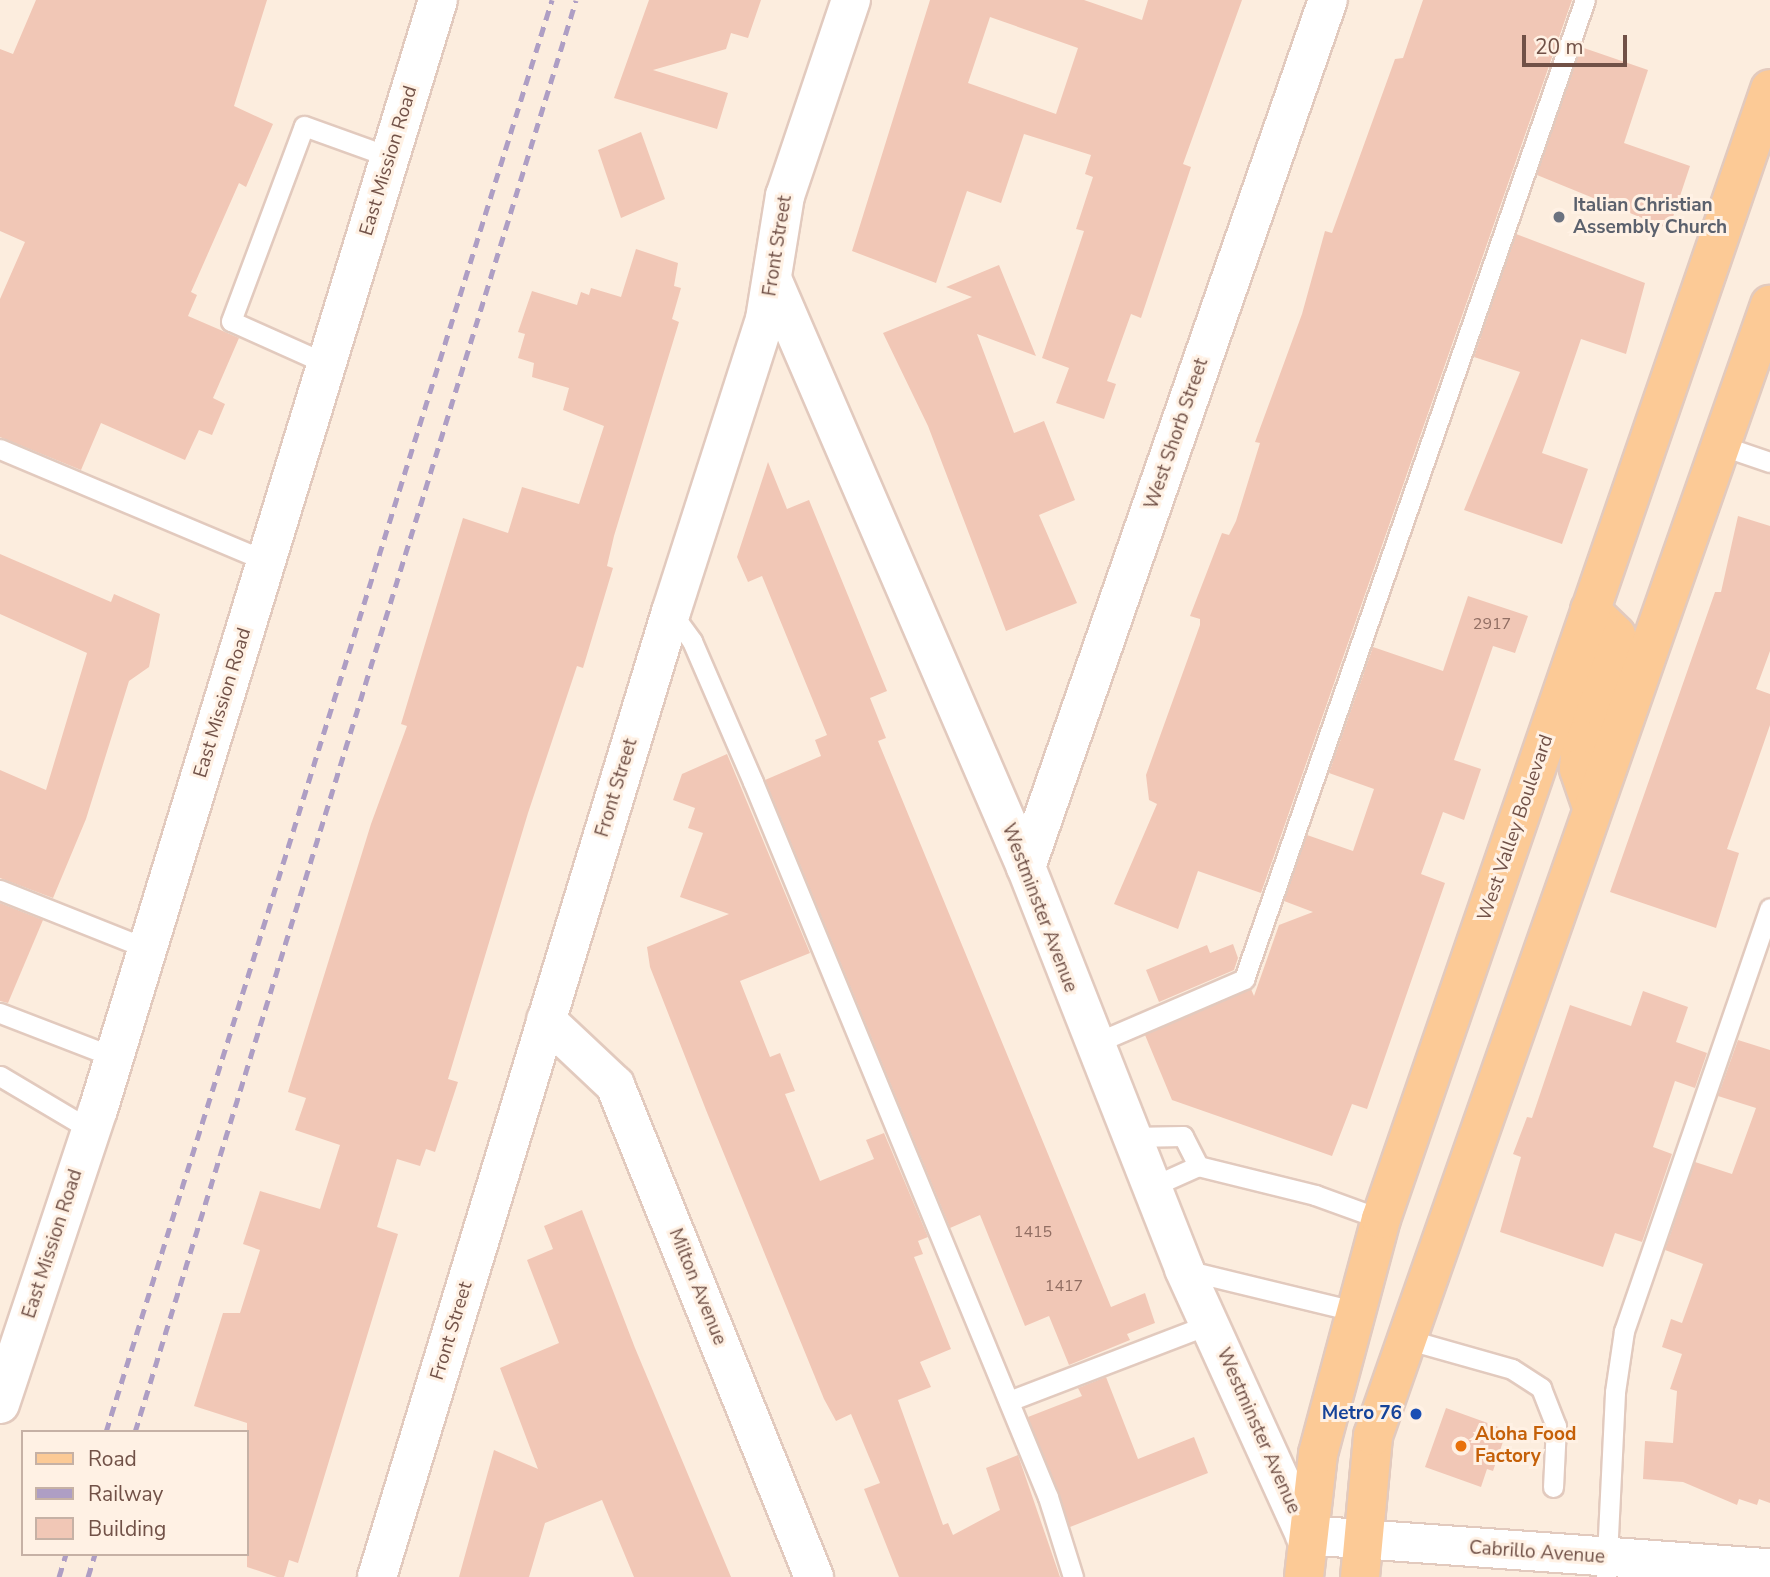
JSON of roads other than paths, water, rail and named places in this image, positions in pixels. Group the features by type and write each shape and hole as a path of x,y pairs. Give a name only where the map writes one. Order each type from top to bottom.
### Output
{"main road":[{"name":"West Valley Boulevard","path":"1304,1577 1305,1535 1318,1454 1354,1311 1381,1220 1770,89"},
{"path":"1360,1577 1373,1436 1770,304"},
{"path":"1590,610 1616,635 1581,740 1578,769 1592,807"}],"street":[{"name":"East Mission Road","path":"0,1404 114,1057 438,0"},
{"name":"Front Street","path":"377,1577 773,281 785,196 851,0"},
{"name":"West Shorb Street","path":"1026,867 1328,0"},
{"name":"Westminster Avenue","path":"773,281 1026,867 1091,1045 1132,1137 1184,1269 1305,1535"},
{"name":"Milton Avenue","path":"546,1020 615,1085 814,1577"},
{"name":"Cabrillo Avenue","path":"1305,1535 1362,1539 1606,1568 1770,1568"}],"lane":[{"path":"1091,1045 1244,979 1585,0"},
{"path":"327,364 232,321 304,126 390,157"},
{"path":"1720,445 1770,462"},
{"path":"0,449 267,561"},
{"path":"671,612 692,641 753,782 1009,1401 1073,1577"},
{"path":"0,890 148,948"},
{"path":"1606,1568 1615,1392 1625,1331 1770,908"},
{"path":"0,1013 114,1057"},
{"path":"0,1076 91,1130"},
{"path":"1132,1137 1183,1136 1198,1166"},
{"path":"1151,1187 1198,1166 1315,1195 1381,1220"},
{"path":"1184,1269 1354,1311"},
{"path":"1009,1401 1210,1324"},
{"path":"1406,1339 1512,1369 1541,1388 1556,1426 1553,1487"}],"railway":[{"path":"107,1430 552,0"},
{"path":"136,1430 576,0"},
{"path":"59,1577 65,1556"},
{"path":"88,1577 94,1556"}],"place":[{"name":"Italian Christian Assembly Church","path":"1559,217"},
{"name":"Metro 76","path":"1416,1414"},
{"name":"Aloha Food Factory","path":"1461,1446"}]}
